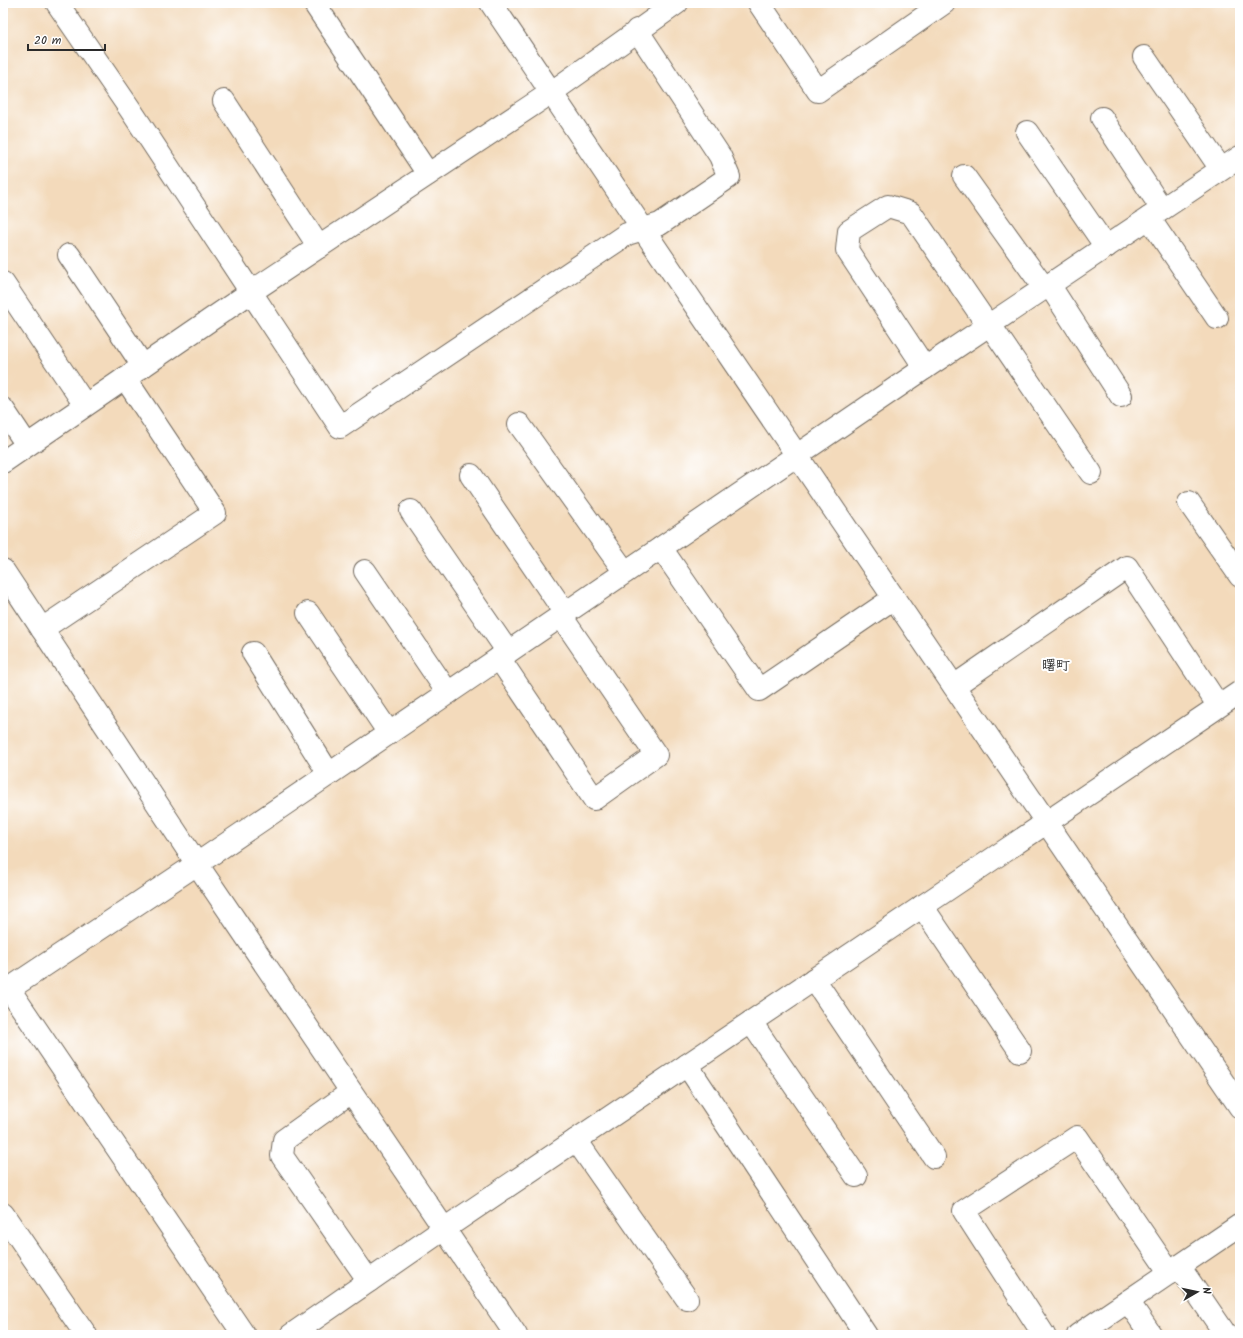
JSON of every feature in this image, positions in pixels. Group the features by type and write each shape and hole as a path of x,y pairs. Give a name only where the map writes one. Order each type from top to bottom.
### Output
{"street":[{"path":"57,3 130,108 340,427 627,234 660,224 729,177 720,156 638,30"},
{"path":"314,3 428,174"},
{"path":"491,3 796,456 1047,821 1240,1107"},
{"path":"3,462 319,246 552,92 677,3"},
{"path":"760,3 818,91 944,3"},
{"path":"244,1335 6,991 330,774 925,368 990,326 1156,213 1234,164 1144,57"},
{"path":"224,101 319,246"},
{"path":"1102,118 1217,318"},
{"path":"1027,132 1106,247"},
{"path":"964,176 1047,287 1121,396"},
{"path":"925,368 847,250 849,231 888,206 911,212 1091,473"},
{"path":"69,255 143,366"},
{"path":"3,283 85,405"},
{"path":"42,628 215,513 125,378"},
{"path":"3,410 27,445"},
{"path":"519,424 625,572"},
{"path":"411,511 594,799 656,754 471,475"},
{"path":"1189,503 1240,576"},
{"path":"661,548 759,690 894,598"},
{"path":"954,686 1127,567 1218,705"},
{"path":"3,570 197,864 516,1335"},
{"path":"365,571 448,693"},
{"path":"308,613 389,733"},
{"path":"253,653 330,774"},
{"path":"291,1335 444,1229 1218,705 1240,692"},
{"path":"922,906 1020,1051"},
{"path":"814,979 934,1157"},
{"path":"751,1022 856,1176"},
{"path":"687,1065 866,1335"},
{"path":"351,1092 284,1140 282,1156 369,1281"},
{"path":"1044,1335 964,1211 1077,1137 1226,1335"},
{"path":"576,1140 687,1299"},
{"path":"3,1214 86,1335"},
{"path":"1078,1335 1240,1225"},
{"path":"1128,1301 1151,1335"}],"district":[{"name":"曙町","path":"1056,665"}]}
